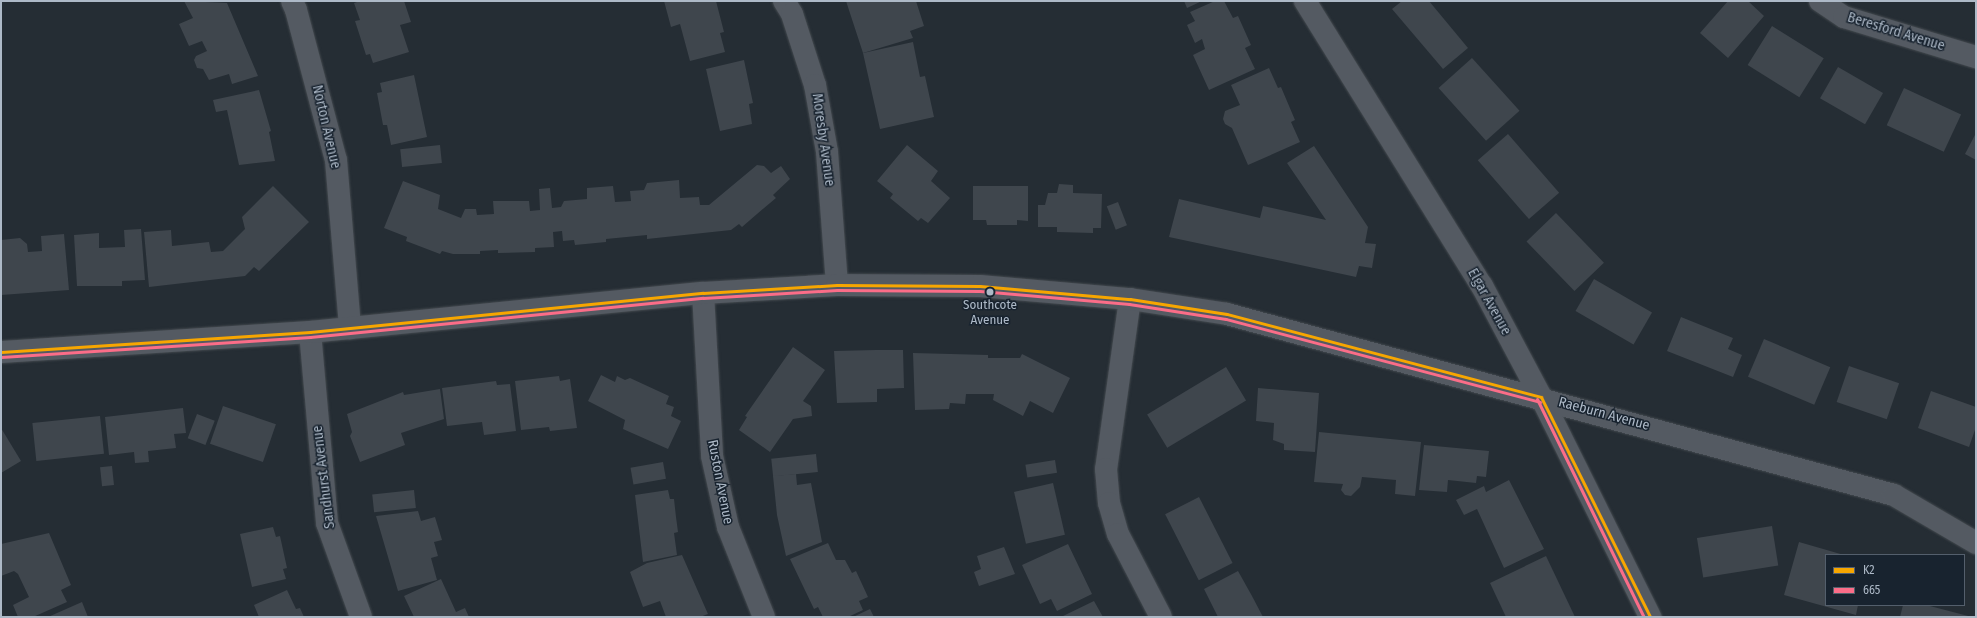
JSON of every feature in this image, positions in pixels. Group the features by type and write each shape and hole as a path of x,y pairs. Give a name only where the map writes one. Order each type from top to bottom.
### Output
{"street":[{"name":"Norton Avenue","path":"292,1 296,10 336,160 350,328"},
{"name":"Moresby Avenue","path":"784,1 792,14 815,85 827,152 837,284"},
{"name":"Elgar Avenue","path":"1305,1 1482,286 1541,397 1650,617"},
{"name":"Beresford Avenue","path":"1820,1 1844,17 1976,57"},
{"name":"Raeburn Avenue","path":"1,352 310,332 703,292 837,284 980,286 1130,299 1227,314 1541,397 1894,494 1976,543"},
{"name":"Ruston Avenue","path":"703,292 712,456 728,527 764,617"},
{"path":"1130,299 1106,469 1108,496 1118,534 1162,617"},
{"name":"Sandhurst Avenue","path":"310,332 327,523 361,617"}],"building":[{"path":"184,1 227,3 258,76 232,84 229,74 209,80 203,69 197,68 194,60 196,56 207,51 202,41 189,46 179,24 193,18"},
{"path":"360,1 404,1 411,22 400,25 409,52 373,63 370,54 366,55 355,21 360,20 354,3"},
{"path":"664,1 716,1 724,32 720,33 725,52 690,61 680,24 671,27"},
{"path":"846,1 916,1 924,26 910,31 913,38 863,53"},
{"path":"1184,1 1202,1 1187,8"},
{"path":"1215,1 1224,1 1233,18 1238,16 1251,45 1245,48 1255,69 1209,90 1193,55 1205,49 1202,39 1195,43 1187,25 1195,21 1190,12"},
{"path":"1402,1 1429,1 1468,48 1443,69 1392,9"},
{"path":"1728,1 1748,1 1764,16 1728,58 1700,33"},
{"path":"1772,26 1824,58 1799,97 1748,65"},
{"path":"913,42 920,77 925,76 934,117 880,129 863,53"},
{"path":"1472,58 1520,111 1486,141 1439,88"},
{"path":"744,60 753,103 749,104 752,124 720,131 706,69"},
{"path":"1838,67 1883,93 1865,124 1820,98"},
{"path":"1269,68 1278,88 1281,87 1295,120 1291,122 1300,142 1248,165 1232,128 1225,124 1223,119 1225,111 1240,105 1231,85"},
{"path":"414,75 427,137 391,145 387,125 383,125 377,93 382,92 380,83"},
{"path":"1904,88 1961,115 1944,152 1887,125"},
{"path":"259,90 271,131 269,132 275,161 239,165 227,110 216,112 213,100"},
{"path":"1976,133 1976,160 1965,154"},
{"path":"1508,134 1559,193 1529,219 1478,160"},
{"path":"440,145 442,163 402,167 400,149"},
{"path":"907,145 938,171 931,181 950,198 928,223 921,218 918,221 890,198 893,194 877,181"},
{"path":"1314,146 1368,227 1365,243 1376,244 1372,268 1359,266 1356,277 1169,237 1179,199 1260,218 1263,206 1326,220 1287,163"},
{"path":"757,165 764,166 771,173 781,166 790,179 773,195 776,198 742,227 739,224 731,230 647,239 647,235 606,239 606,242 575,245 574,240 563,241 562,231 553,232 554,247 535,248 535,252 498,253 498,250 480,251 480,254 453,254 442,251 440,254 406,241 407,237 384,228 403,181 440,195 438,209 461,218 465,209 476,209 477,215 494,214 493,201 529,201 530,211 540,210 539,189 550,188 552,208 561,207 564,201 587,199 587,188 613,186 615,202 631,201 630,191 644,190 647,183 679,180 680,198 699,197 700,205 709,205"},
{"path":"1059,184 1073,185 1073,193 1102,194 1101,228 1093,228 1093,233 1057,232 1057,227 1038,227 1038,205 1045,205 1048,193 1057,193"},
{"path":"273,186 309,222 259,271 254,267 245,276 149,287 144,232 171,230 172,246 209,242 211,252 223,251 245,229 242,217"},
{"path":"973,186 1028,186 1028,221 1017,220 1017,225 987,225 986,220 973,220"},
{"path":"1118,202 1127,225 1116,230 1107,206"},
{"path":"1556,213 1604,263 1574,291 1527,241"},
{"path":"141,229 145,280 122,281 122,286 77,286 74,235 99,233 99,248 125,247 124,230"},
{"path":"64,234 69,290 1,295 1,240 20,238 27,244 28,252 42,251 41,236"},
{"path":"1594,279 1652,312 1634,345 1576,311"},
{"path":"1681,317 1733,338 1728,349 1742,355 1733,377 1667,351"},
{"path":"1764,339 1830,367 1814,405 1748,377"},
{"path":"793,347 825,370 803,401 811,406 812,416 793,419 770,452 739,430 747,417 745,416"},
{"path":"903,350 904,388 877,389 877,402 837,403 834,351"},
{"path":"913,353 988,355 988,358 1020,358 1022,354 1070,378 1053,413 1030,401 1023,416 993,400 994,394 966,394 965,404 950,403 949,409 915,410"},
{"path":"1849,366 1899,383 1887,419 1837,402"},
{"path":"1226,367 1246,400 1167,448 1147,414"},
{"path":"601,375 615,382 617,376 625,380 630,378 669,396 666,404 674,407 671,416 681,421 668,449 623,429 625,420 588,401"},
{"path":"559,376 560,381 570,379 577,428 550,431 549,427 521,430 515,381"},
{"path":"496,381 497,385 510,384 516,431 484,435 482,422 447,426 442,388"},
{"path":"1258,388 1319,393 1315,452 1284,450 1284,444 1273,440 1274,423 1256,421"},
{"path":"440,389 444,419 401,433 405,445 360,462 350,436 352,432 347,414 403,392 404,395"},
{"path":"1931,391 1976,407 1976,427 1969,447 1918,428"},
{"path":"223,406 276,424 263,462 210,444"},
{"path":"183,408 186,433 174,434 176,448 148,451 149,462 135,463 134,452 109,455 105,417"},
{"path":"197,414 215,421 205,445 188,438"},
{"path":"100,416 104,454 36,461 32,423"},
{"path":"1,428 21,461 1,473"},
{"path":"1319,432 1421,442 1415,496 1395,494 1396,480 1362,477 1360,487 1351,496 1345,495 1341,490 1343,484 1314,482"},
{"path":"1424,445 1489,451 1486,477 1477,476 1476,483 1448,480 1447,492 1419,490"},
{"path":"816,454 818,472 773,477 771,459"},
{"path":"1055,460 1057,473 1027,478 1025,465"},
{"path":"663,462 666,479 633,484 631,468"},
{"path":"112,466 114,485 102,486 100,467"},
{"path":"796,474 797,485 811,483 822,542 786,556 777,515 773,476"},
{"path":"1509,480 1544,549 1504,568 1477,509 1464,515 1456,500 1484,486 1486,492"},
{"path":"1053,483 1065,535 1026,544 1014,492"},
{"path":"414,490 416,508 374,512 372,494"},
{"path":"668,490 670,499 674,499 678,532 674,533 677,555 643,562 635,495"},
{"path":"1199,497 1233,563 1199,580 1165,514"},
{"path":"418,511 421,521 435,517 442,540 434,542 438,556 431,558 437,580 398,591 376,516"},
{"path":"1772,526 1778,566 1703,577 1697,538"},
{"path":"273,527 276,537 280,536 287,568 283,569 286,579 252,587 240,534"},
{"path":"49,533 71,585 61,590 67,602 33,617 18,617 13,605 29,597 18,574 14,571 1,576 1,544"},
{"path":"1799,542 1841,554 1825,554 1825,606 1858,606 1856,615 1784,595"},
{"path":"828,543 836,560 845,560 852,573 856,571 868,597 859,601 863,610 848,617 823,617 818,607 814,609 790,559"},
{"path":"1068,544 1092,594 1057,611 1051,599 1040,604 1022,565"},
{"path":"1004,547 1015,574 979,586 974,572 981,569 977,556"},
{"path":"682,555 708,614 700,617 666,617 660,601 643,607 630,572 647,563"},
{"path":"1546,556 1575,617 1506,617 1490,583"},
{"path":"1238,571 1263,617 1218,617 1204,589"},
{"path":"441,579 456,612 465,608 469,617 414,617 404,596"},
{"path":"287,590 296,609 300,608 304,617 259,617 254,605"},
{"path":"1094,601 1103,617 1061,617"},
{"path":"82,602 88,617 48,617"},
{"path":"1903,606 1930,606 1972,617 1900,617"},
{"path":"870,609 874,617 853,617"}],"transit line":[{"name":"K2","path":"1,352 310,332 703,293 837,285 980,286 1130,299 1227,314 1541,397"},
{"name":"665","path":"1,357 310,337 703,298 837,290 980,291 1129,304 1226,319 1540,402"},
{"name":"K2","path":"1541,397 1650,617"},
{"name":"665","path":"1537,399 1644,617"}],"place":[{"name":"Southcote Avenue","path":"990,292"}]}
